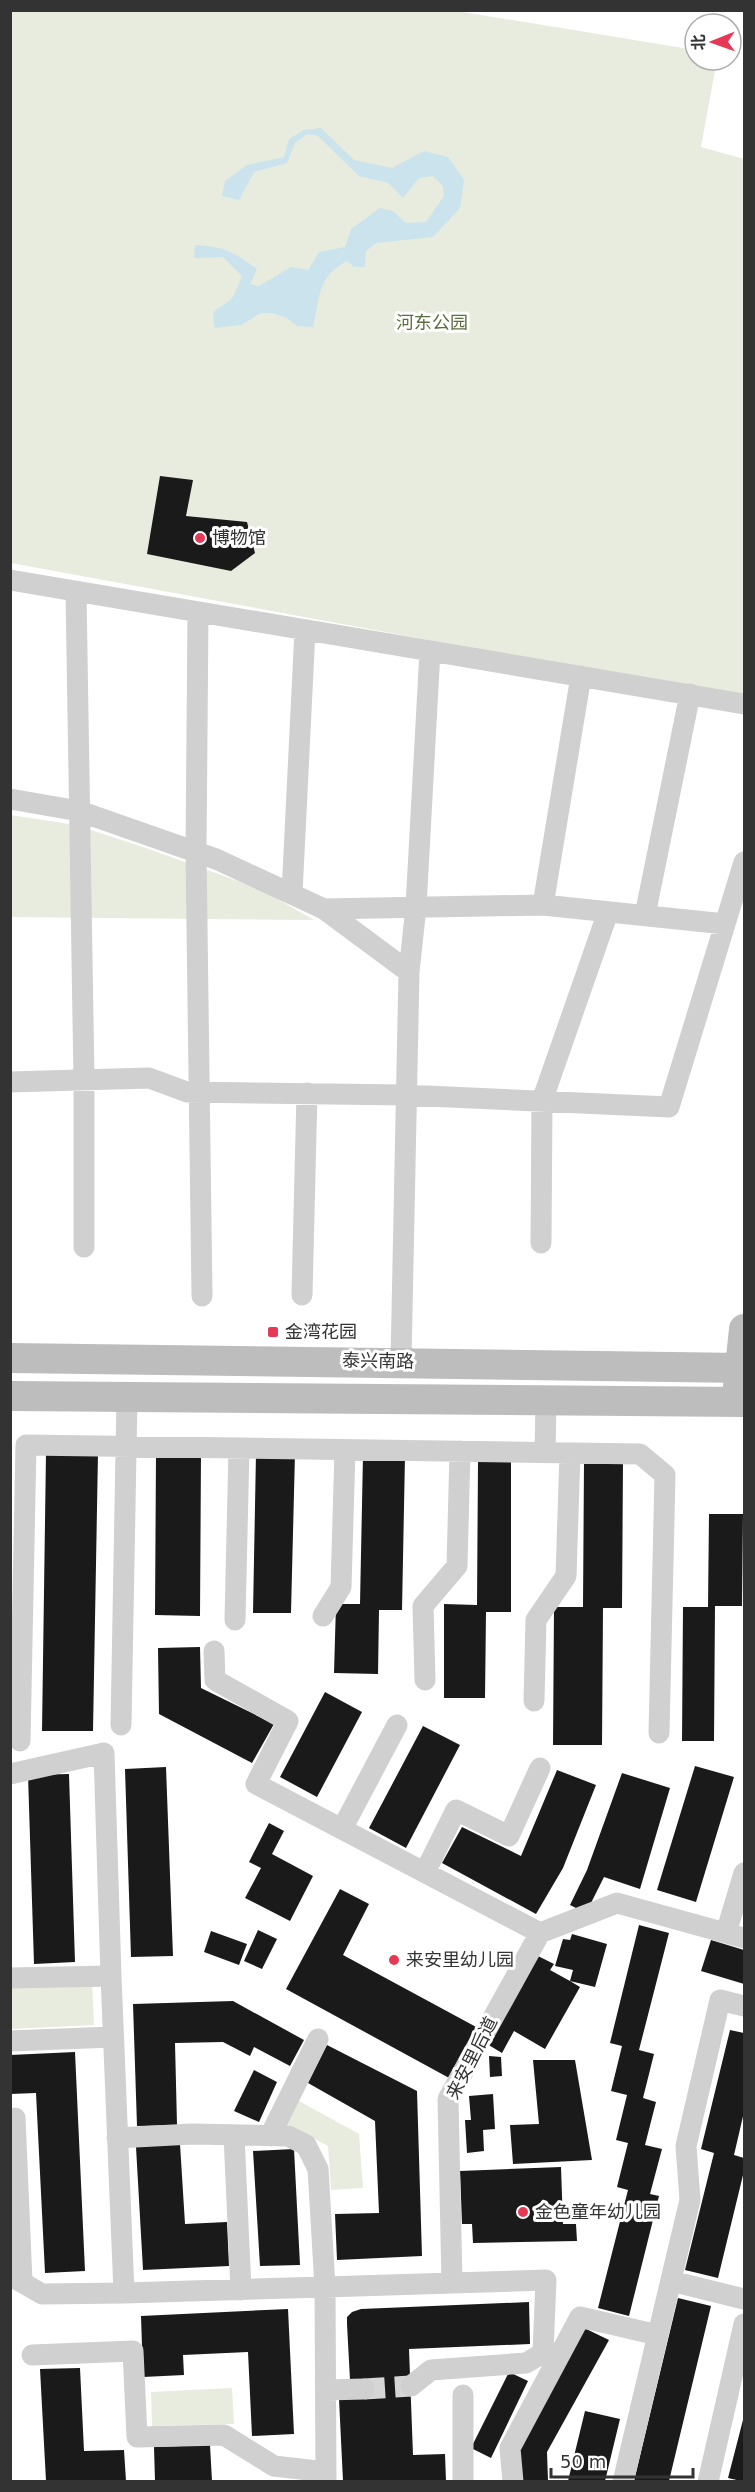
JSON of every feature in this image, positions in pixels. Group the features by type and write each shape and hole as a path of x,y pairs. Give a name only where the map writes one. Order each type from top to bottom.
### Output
{"main road":[{"path":"10,1396 741,1402 744,1329"},
{"name":"泰兴南路","path":"10,1358 401,1361 741,1368"}],"street":[{"path":"10,580 744,704"},
{"path":"76,592 84,1080 84,1247"},
{"path":"198,612 196,852 202,1296"},
{"path":"292,894 305,630"},
{"path":"401,1361 409,972 416,907 430,651"},
{"path":"543,905 581,676"},
{"path":"645,915 690,694"},
{"path":"10,799 80,811 196,852 324,909 409,972"},
{"path":"10,1082 149,1078 188,1092 405,1095 669,1107 744,862"},
{"path":"324,909 543,905 725,924"},
{"path":"542,1243 543,1101 608,912"},
{"path":"302,1295 307,1093"},
{"path":"121,1725 127,1396"},
{"path":"545,1453 546,1401"},
{"path":"20,1741 26,1445 640,1454 665,1475 659,1733"},
{"path":"235,1620 239,1448"},
{"path":"323,1616 341,1587 345,1450"},
{"path":"425,1680 423,1606 457,1566 460,1451"},
{"path":"534,1701 536,1620 566,1576 570,1453"},
{"path":"214,1651 215,1680 288,1721 256,1784 540,1933 617,1903 735,1936 744,1873"},
{"path":"342,1829 396,1725"},
{"path":"10,1774 104,1753 124,2293"},
{"path":"425,1872 456,1810 509,1836 540,1768"},
{"name":"来安里后道","path":"452,2283 448,2098 540,1933"},
{"path":"10,1978 111,1976"},
{"path":"623,2481 690,2200 686,2146 720,2000 744,2006"},
{"path":"10,2041 113,2037"},
{"path":"270,2136 318,2039"},
{"path":"15,2118 16,2279 42,2294 546,2280 543,2353 526,2363 431,2370 411,2386"},
{"path":"32,2355 133,2351 137,2437 224,2434 274,2466 326,2477 325,2287 318,2169 306,2145 288,2136 192,2134 117,2138"},
{"path":"234,2135 241,2290"},
{"path":"671,2281 744,2299"},
{"path":"513,2481 510,2448 580,2317 658,2335"},
{"path":"708,2481 744,2324"},
{"path":"326,2390 364,2389"},
{"path":"463,2395 463,2481"}],"green space":[{"name":"河东公园","path":"11,11 457,11 683,48 683,72 715,72 701,147 744,159 744,698 11,563"},
{"path":"10,815 76,825 146,848 260,889 314,920 11,917"},
{"path":"92,1980 94,2025 11,2029 10,1982"},
{"path":"297,2100 359,2134 363,2188 331,2190 328,2146 284,2123"},
{"path":"232,2388 234,2424 152,2426 151,2392"}],"water":[{"path":"321,128 354,160 392,168 424,151 448,157 464,180 460,208 433,237 376,243 366,251 365,267 354,267 347,261 337,267 321,289 313,327 297,326 287,318 272,313 261,313 241,325 215,328 213,315 217,309 232,298 242,276 223,257 194,258 195,245 214,247 241,258 257,269 250,284 259,286 291,267 308,270 319,252 345,247 351,229 380,208 393,211 406,223 426,222 444,196 443,186 433,176 419,178 403,198 388,183 359,176 318,136 307,134 295,143 287,163 254,172 239,200 222,196 225,181 247,165 284,157 289,139 304,130"}],"building":[{"name":"博物馆","path":"160,476 193,480 186,516 247,522 255,553 231,571 147,554"},
{"path":"46,1452 98,1453 93,1731 42,1731"},
{"path":"156,1453 201,1453 200,1616 155,1615"},
{"path":"256,1453 295,1453 291,1613 253,1613"},
{"path":"363,1455 405,1456 402,1610 379,1610 378,1674 334,1673 336,1604 360,1604"},
{"path":"478,1461 511,1461 511,1612 486,1612 485,1698 444,1698 444,1604 477,1605"},
{"path":"584,1462 623,1462 622,1608 603,1608 602,1745 553,1745 554,1607 583,1607"},
{"path":"709,1514 743,1514 742,1606 715,1606 714,1741 682,1741 683,1607 708,1607"},
{"path":"200,1647 201,1688 274,1724 252,1763 159,1714 158,1648"},
{"path":"325,1692 362,1712 317,1797 280,1777"},
{"path":"423,1726 460,1745 406,1848 369,1828"},
{"path":"695,1766 734,1777 696,1902 657,1890"},
{"path":"166,1767 173,1956 131,1957 125,1769"},
{"path":"557,1770 596,1785 563,1868 536,1914 442,1863 462,1827 521,1856"},
{"path":"622,1773 670,1788 640,1889 604,1877 586,1913 570,1905 587,1870"},
{"path":"69,1774 75,1962 34,1964 28,1775"},
{"path":"269,1823 284,1831 272,1854 313,1876 290,1921 245,1898 261,1868 249,1862"},
{"path":"340,1889 369,1904 343,1955 478,2028 451,2079 286,1989"},
{"path":"639,1925 669,1933 639,2050 654,2054 643,2098 656,2102 645,2145 662,2149 650,2194 659,2196 629,2316 598,2308 628,2190 617,2187 628,2143 616,2140 627,2095 611,2091 622,2046 610,2043"},
{"path":"258,1930 277,1939 262,1969 244,1961"},
{"path":"211,1931 247,1944 239,1965 204,1952"},
{"path":"572,1934 607,1944 595,1987 570,1981 573,1970 555,1966 563,1939 570,1940"},
{"path":"711,1940 744,1950 744,1984 701,1971"},
{"path":"536,1955 554,1964 550,1970 580,1987 545,2049 514,2031 502,2053 487,2044"},
{"path":"233,2001 304,2040 290,2066 254,2047 250,2056 223,2042 175,2043 177,2125 137,2126 133,2004"},
{"path":"730,2030 744,2033 744,2112 734,2155 744,2158 744,2171 718,2278 685,2270 714,2153 701,2149"},
{"path":"327,2045 417,2091 422,2256 337,2260 335,2214 379,2213 375,2121 308,2083"},
{"path":"75,2052 85,2271 45,2273 36,2093 10,2094 10,2055"},
{"path":"489,2056 501,2057 502,2076 490,2077"},
{"path":"533,2060 575,2060 592,2160 513,2164 510,2125 539,2124"},
{"path":"254,2070 277,2082 259,2122 234,2111"},
{"path":"493,2094 495,2129 483,2130 484,2151 467,2153 465,2120 471,2120 469,2096"},
{"path":"180,2144 185,2224 227,2222 229,2266 143,2270 136,2147"},
{"path":"294,2149 300,2265 260,2266 253,2151"},
{"name":"金色童年幼儿园","path":"561,2167 563,2224 576,2224 577,2241 473,2243 472,2224 462,2224 460,2171"},
{"path":"678,2298 711,2306 669,2481 634,2481"},
{"path":"529,2302 530,2344 409,2349 413,2455 445,2454 446,2481 343,2481 339,2399 350,2380 347,2317 352,2312 361,2309"},
{"path":"288,2309 294,2434 252,2436 248,2352 183,2355 184,2375 143,2377 141,2316"},
{"path":"580,2326 609,2340 547,2452 548,2481 515,2481 514,2463"},
{"path":"80,2368 84,2451 124,2450 126,2481 46,2481 40,2369"},
{"path":"509,2372 528,2381 491,2458 471,2448"},
{"path":"585,2411 620,2419 605,2481 568,2481"},
{"path":"744,2416 744,2481 741,2481 728,2478"},
{"path":"210,2445 212,2481 155,2481 154,2447"}],"tunnel":[{"path":"364,2389 411,2386"}],"place":[{"name":"博物馆","path":"200,538"},
{"name":"金湾花园","path":"273,1332"},
{"name":"来安里幼儿园","path":"394,1960"},
{"name":"金色童年幼儿园","path":"523,2212"}]}
